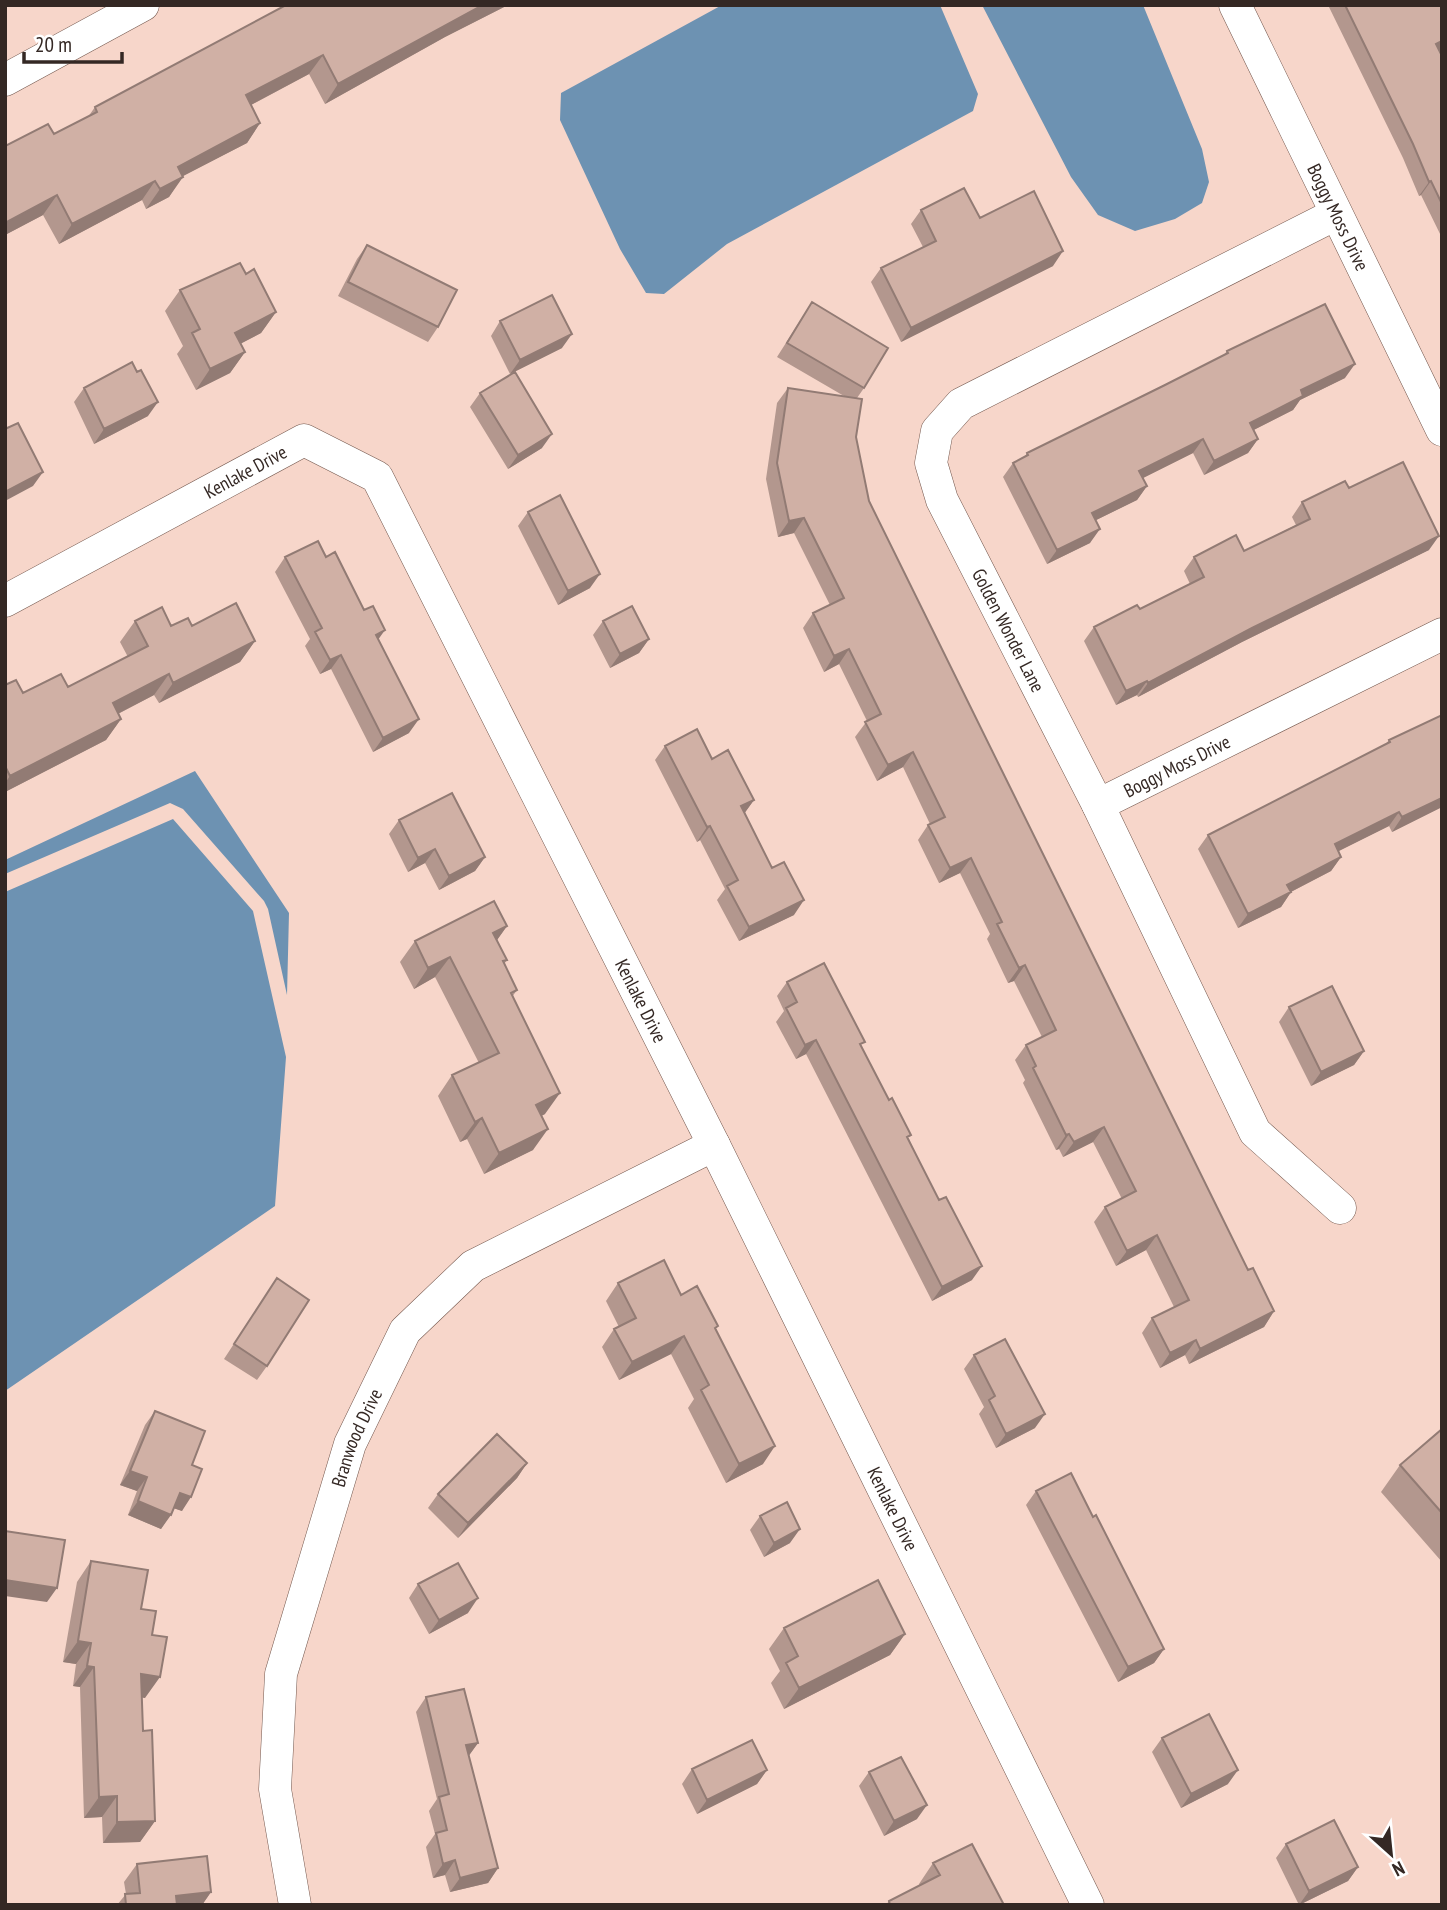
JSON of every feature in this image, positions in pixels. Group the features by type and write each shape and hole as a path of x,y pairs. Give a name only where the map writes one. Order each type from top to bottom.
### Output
{"street":[{"path":"5,80 143,5"},
{"name":"Boggy Moss Drive","path":"1235,5 1442,430"},
{"name":"Golden Wonder Lane","path":"1336,214 961,404 937,431 931,463 942,500 1098,805 1255,1132 1340,1208"},
{"name":"Kenlake Drive","path":"5,601 304,440 377,477 714,1144 1088,1905"},
{"name":"Boggy Moss Drive","path":"1098,805 1442,634"},
{"name":"Branwood Drive","path":"295,1905 275,1789 281,1674 350,1444 405,1331 473,1266 714,1144"}],"water":[{"path":"722,5 940,5 978,94 973,111 727,244 664,294 646,293 620,249 560,120 561,93"},
{"path":"982,5 1143,5 1202,149 1209,182 1202,203 1175,219 1135,231 1098,215 1071,177"},
{"path":"195,771 289,913 287,995 264,901 183,809 170,803 5,874 5,860"},
{"path":"173,819 253,911 286,1057 275,1206 5,1391 5,892"}],"building":[{"path":"286,5 483,5 338,84 323,55 246,95 260,123 178,167 183,177 160,189 155,181 72,224 57,195 5,223 5,146 48,124 54,134 97,112 95,107"},
{"path":"1345,5 1442,5 1442,41 1436,44 1442,56 1442,204 1431,181 1429,182"},
{"path":"964,188 980,218 1034,191 1063,251 911,328 881,268 936,241 921,210"},
{"path":"367,245 457,290 438,327 348,282"},
{"path":"240,263 246,274 254,269 276,312 235,333 245,352 210,369 192,333 200,329 180,290"},
{"path":"552,295 572,334 520,360 500,321"},
{"path":"812,302 888,348 864,388 787,343"},
{"path":"1325,304 1355,364 1301,390 1303,396 1250,423 1258,439 1214,461 1203,439 1139,471 1147,486 1092,513 1100,529 1057,550 1013,463 1028,455 1027,453 1228,353 1227,351"},
{"path":"132,362 137,372 141,370 158,402 104,429 84,388"},
{"path":"515,372 552,434 518,455 480,393"},
{"path":"788,388 862,399 856,437 869,501 1248,1270 1253,1268 1274,1311 1200,1349 1196,1340 1170,1353 1152,1318 1189,1300 1157,1235 1127,1251 1105,1207 1136,1191 1104,1127 1074,1142 1069,1134 1066,1135 1033,1068 1036,1066 1026,1045 1056,1030 1025,965 1019,968 997,924 1002,922 971,858 950,868 928,825 945,817 913,752 888,765 865,722 881,714 849,649 834,656 813,613 844,598 804,518 789,521 777,463"},
{"path":"18,423 43,472 5,492 5,429"},
{"path":"1403,462 1439,536 1252,628 1148,683 1147,681 1126,691 1094,627 1137,605 1140,609 1204,577 1194,557 1236,535 1244,551 1310,519 1302,502 1345,481 1349,488"},
{"path":"560,495 600,574 568,591 528,512"},
{"path":"318,541 326,557 335,552 364,610 373,606 385,630 376,635 419,719 383,738 341,655 330,660 315,632 322,628 285,557"},
{"path":"236,603 255,641 173,683 169,674 113,703 121,719 10,776 5,766 5,685 16,680 23,693 61,674 68,687 148,646 135,621 162,607 171,626 188,618 192,626"},
{"path":"632,606 649,639 620,654 603,621"},
{"path":"1442,715 1442,798 1402,817 1399,812 1335,844 1341,857 1287,885 1291,892 1248,914 1208,835"},
{"path":"697,729 712,759 728,750 754,800 741,806 772,868 784,862 804,900 749,927 727,886 738,880 665,746"},
{"path":"452,793 485,857 449,876 435,849 418,858 399,820"},
{"path":"494,901 507,926 493,933 507,960 503,961 517,990 511,993 560,1093 536,1105 548,1129 499,1153 482,1118 475,1122 452,1075 499,1053 450,957 428,968 415,941"},
{"path":"824,963 865,1042 860,1044 911,1135 907,1137 939,1200 946,1197 982,1266 942,1287 816,1040 805,1045 786,1008 797,1002 787,982"},
{"path":"1332,986 1364,1051 1321,1072 1289,1007"},
{"path":"664,1260 681,1295 697,1286 718,1326 715,1328 775,1446 739,1464 701,1390 709,1385 684,1336 632,1362 614,1329 636,1318 618,1283"},
{"path":"277,1278 309,1300 267,1366 234,1344"},
{"path":"1005,1339 1045,1414 1006,1434 989,1400 995,1396 974,1355"},
{"path":"155,1411 205,1431 192,1465 202,1469 191,1497 180,1493 171,1515 138,1501 147,1477 130,1471"},
{"path":"1442,1429 1442,1513 1400,1465"},
{"path":"497,1434 527,1463 468,1523 438,1494"},
{"path":"1071,1473 1093,1517 1096,1515 1164,1649 1128,1667 1036,1491"},
{"path":"787,1502 800,1529 774,1543 760,1516"},
{"path":"5,1531 65,1540 57,1588 5,1580"},
{"path":"91,1561 148,1570 141,1609 156,1611 152,1635 167,1637 160,1677 141,1674 143,1731 152,1730 155,1821 117,1822 117,1796 99,1797 94,1667 87,1666 91,1643 78,1641"},
{"path":"458,1563 478,1598 439,1620 418,1584"},
{"path":"878,1580 905,1634 799,1688 786,1663 798,1656 784,1628"},
{"path":"464,1689 478,1743 466,1745 498,1868 460,1878 455,1860 443,1864 436,1833 447,1830 439,1797 449,1794 426,1697"},
{"path":"1209,1714 1238,1770 1191,1794 1162,1738"},
{"path":"752,1740 767,1770 707,1800 692,1769"},
{"path":"901,1757 927,1805 894,1821 869,1772"},
{"path":"1334,1820 1358,1867 1309,1891 1286,1844"},
{"path":"972,1844 1004,1905 890,1905 889,1901 940,1875 933,1863"},
{"path":"207,1856 211,1892 176,1896 177,1905 126,1905 125,1894 140,1893 137,1864"}]}
